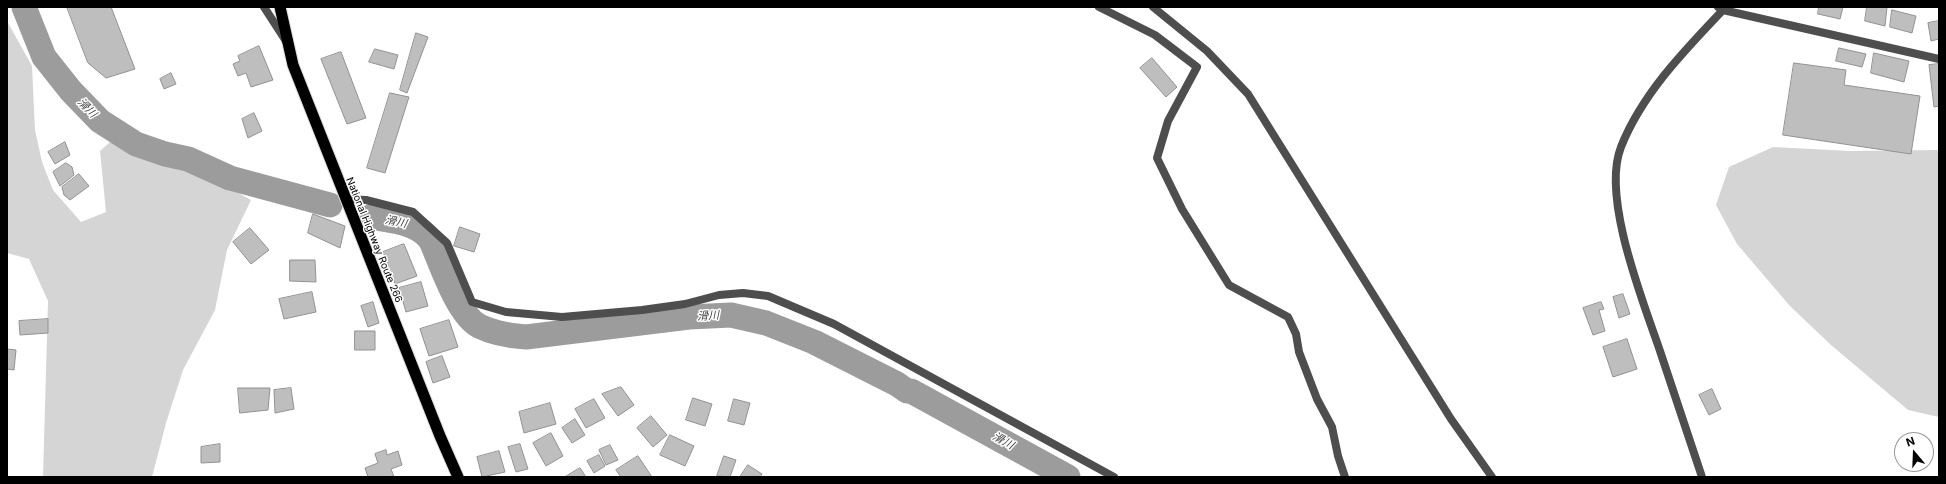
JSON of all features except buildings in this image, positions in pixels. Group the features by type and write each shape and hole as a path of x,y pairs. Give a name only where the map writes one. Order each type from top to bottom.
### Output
{"highway":[{"name":"National Highway Route 266","path":"280,7 292,66 437,429 458,477"}],"street":[{"path":"264,7 268,16 287,44"},
{"path":"1099,7 1155,35 1197,67 1168,121 1157,158 1182,209 1229,285 1288,317 1296,334 1299,352 1317,399 1332,426 1338,456 1345,477"},
{"path":"1153,7 1207,51 1248,94 1451,419 1492,477"},
{"path":"1702,477 1629,260 1618,208 1616,175 1620,148 1639,109 1681,54 1720,8 1939,60"},
{"path":"345,199 366,200 413,212 447,243 472,302 506,312 562,318 684,304 719,295 743,293 768,296 834,324 1114,477"}],"shaded area":[{"path":"7,21 32,66 35,130 42,162 53,190 81,222 106,212 100,151 110,142 224,185 251,200 227,250 215,310 183,370 166,423 152,477 43,477 48,301 29,259 7,253"},
{"path":"1773,147 1850,151 1939,150 1939,417 1908,410 1831,345 1790,306 1737,244 1716,205 1729,167"}],"waterway":[{"name":"滑川","path":"24,7 44,57 71,91 100,121 136,144 165,154 188,159 230,178 330,205"},
{"name":"滑川","path":"370,217 404,223 426,235 431,241 450,287 464,311 471,320 490,331 526,337 689,317 731,315 766,323 814,342 897,384 907,391 911,391 1068,477"}]}
